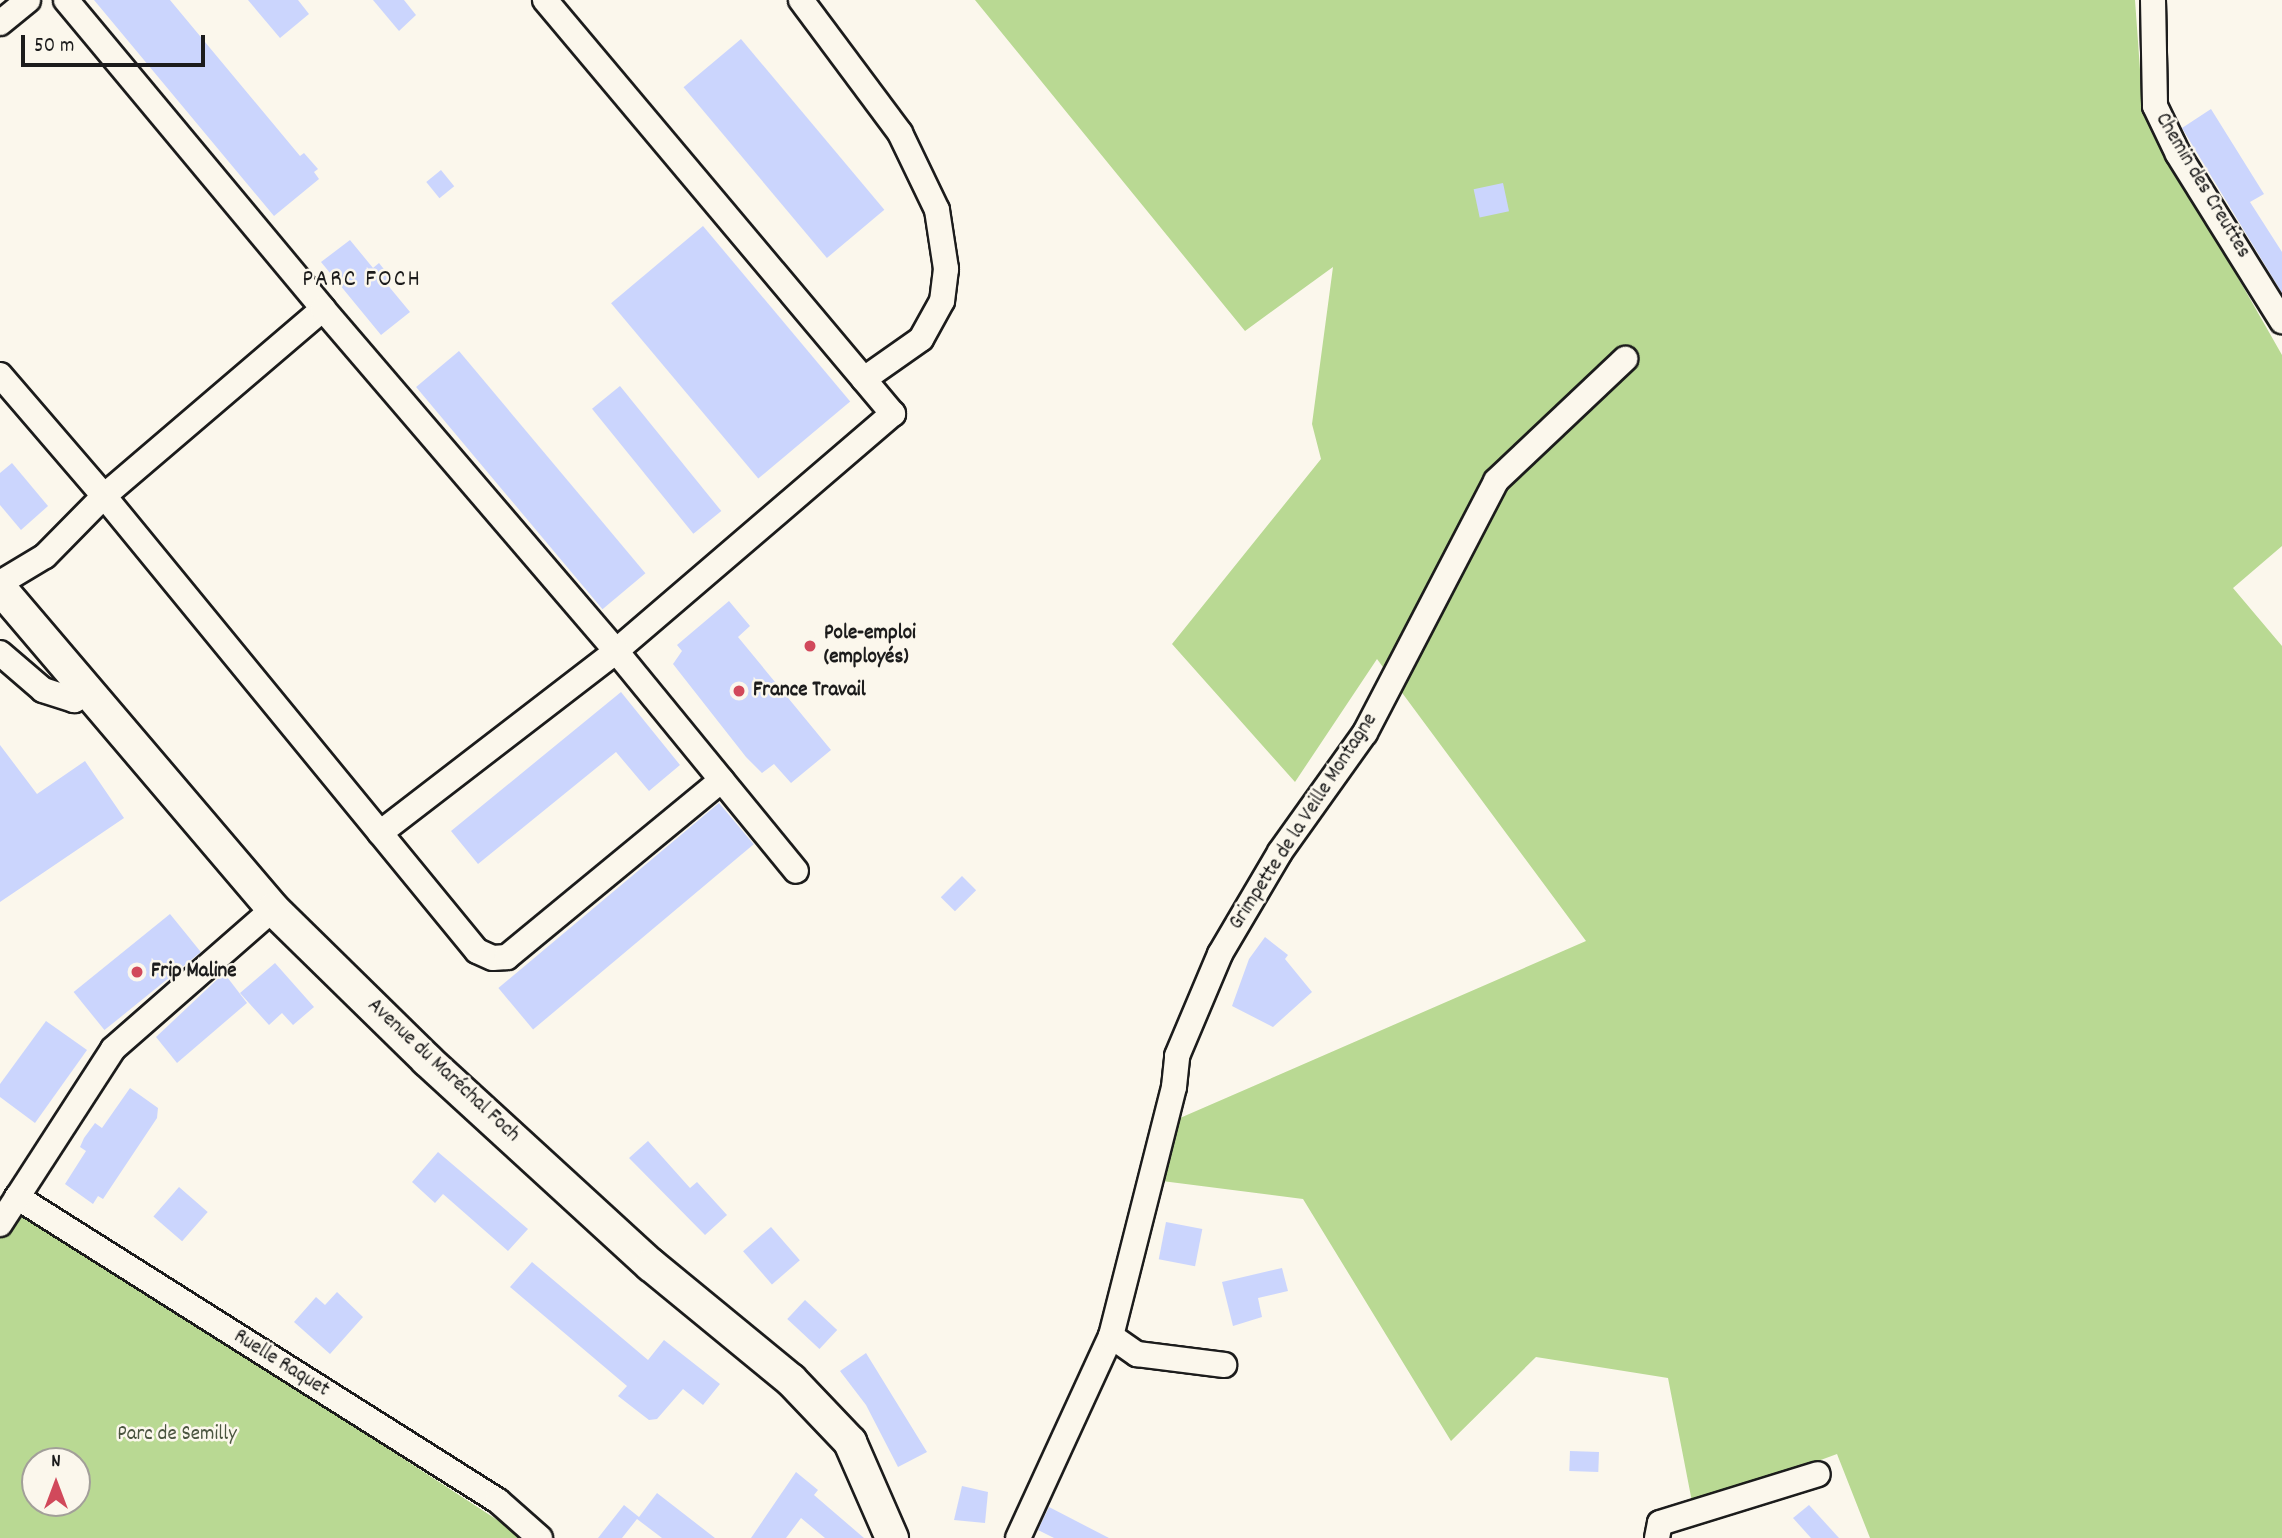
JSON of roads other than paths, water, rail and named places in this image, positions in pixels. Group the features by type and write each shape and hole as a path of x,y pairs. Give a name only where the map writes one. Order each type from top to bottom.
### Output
{"main road":[{"name":"Avenue du Maréchal Foch","path":"0,586 273,908 427,1060 651,1265 791,1380 850,1443 892,1538"}],"street":[{"path":"0,23 29,0"},
{"path":"66,0 323,309 615,651 796,872"},
{"path":"380,833 615,651 893,414 545,0"},
{"path":"801,0 900,133 937,210 946,269 942,301 921,339 864,379"},
{"name":"Chemin des Creuttes","path":"2153,0 2155,106 2178,154 2282,321"},
{"path":"0,586 45,556 104,496 323,309"},
{"name":"Grimpette de la Veille Montagne","path":"1018,1538 1111,1336 1174,1087 1177,1056 1220,954 1280,852 1365,733 1496,481 1625,359"},
{"path":"0,375 104,496 477,951 507,957 722,780"},
{"path":"0,653 43,690 74,700 89,691"},
{"path":"0,1224 113,1049 273,908"},
{"name":"Ruelle Raquet","path":"17,1197 498,1501 540,1538"},
{"path":"1111,1336 1137,1354 1224,1365"},
{"path":"1659,1531 1818,1474"}],"place":[{"name":"Pole-emploi (employés)","path":"810,646"},
{"name":"France Travail","path":"739,691"},
{"name":"Frip Maline","path":"137,972"}],"district":[{"name":"PARC FOCH","path":"362,281"}],"park label":[{"name":"Parc de Semilly","path":"177,1435"}]}
